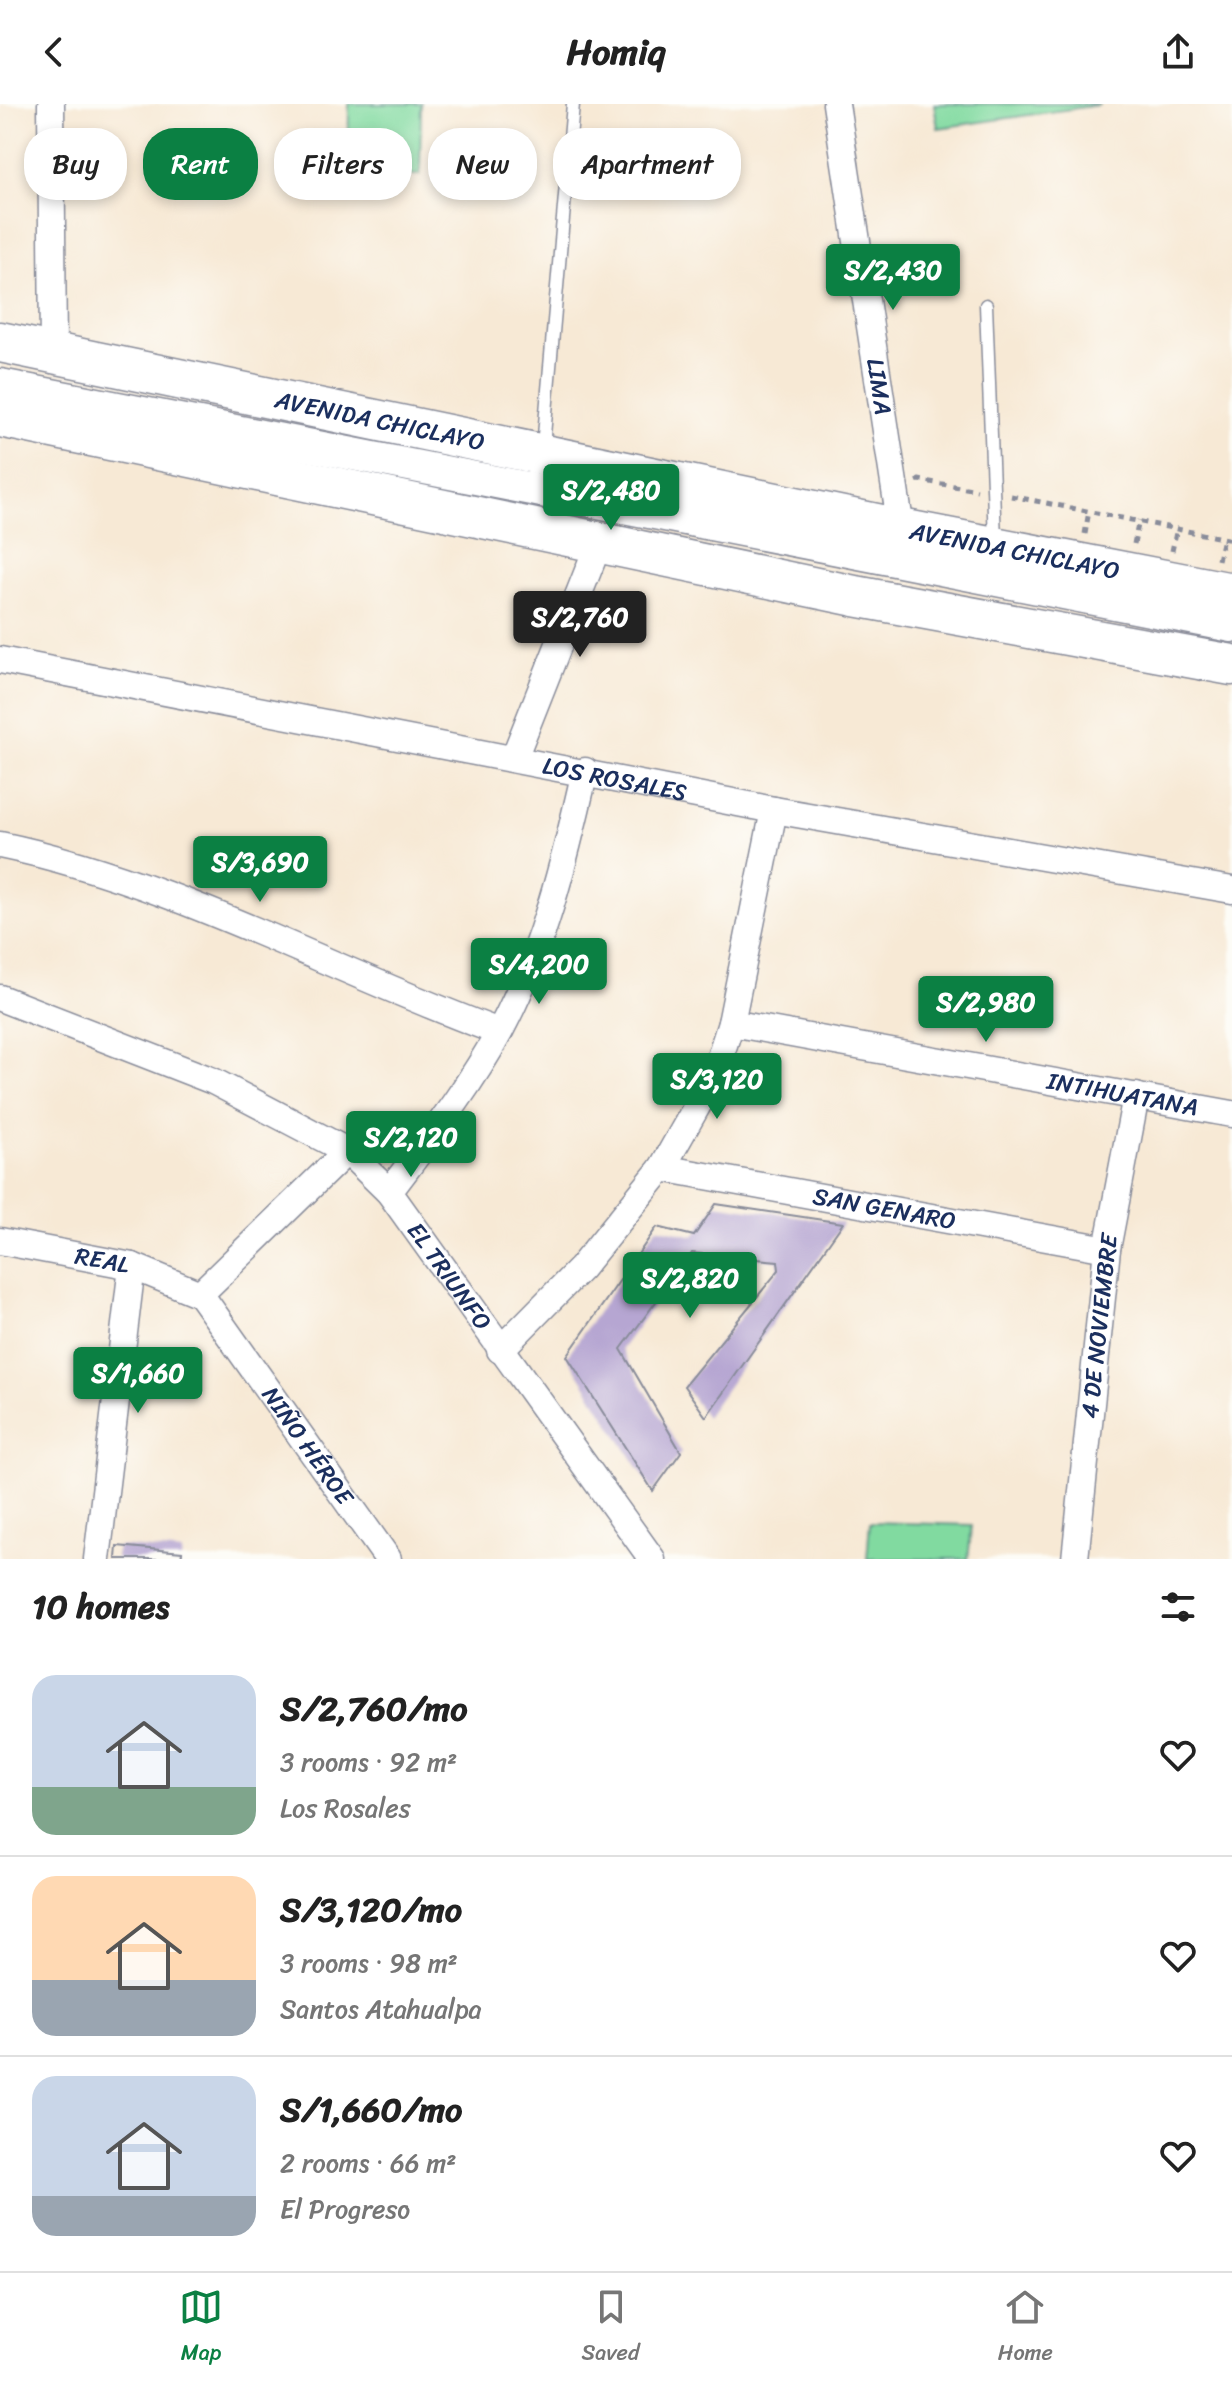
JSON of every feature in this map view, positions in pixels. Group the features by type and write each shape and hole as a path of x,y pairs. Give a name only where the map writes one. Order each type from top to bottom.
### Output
{"main road":[{"name":"AVENIDA CHICLAYO","path":"0,342 901,529 996,547 1225,577"},
{"path":"0,417 855,596 1232,665"}],"street":[{"path":"51,104 53,353"},
{"name":"LIMA","path":"836,104 901,529"},
{"name":"AVENIDA CHICLAYO","path":"0,385 1232,626"},
{"path":"514,758 599,543"},
{"name":"LOS ROSALES","path":"0,660 774,810 1232,890"},
{"path":"389,1192 457,1100 499,1032 540,939 566,858 585,771"},
{"path":"500,1350 581,1268 662,1168 714,1076 731,1023 774,810"},
{"path":"0,845 118,877 225,916 404,997 499,1032"},
{"name":"EL TRIUNFO","path":"0,998 213,1081 347,1151 389,1192 652,1559"},
{"name":"INTIHUATANA","path":"731,1023 1232,1114"},
{"name":"4 DE NOVIEMBRE","path":"1075,1559 1107,1249 1136,1096"},
{"path":"200,1294 347,1151"},
{"name":"SAN GENARO","path":"662,1168 1107,1249"},
{"name":"REAL","path":"0,1241 132,1266 200,1294"},
{"path":"97,1559 132,1266"},
{"name":"NIÑO HÉROE","path":"200,1294 388,1559"}],"lane":[{"path":"542,455 573,104"},
{"path":"986,305 996,547"}],"path":[{"path":"919,480 1232,540"},
{"path":"1084,535 1089,511"},
{"path":"1133,545 1139,520"},
{"path":"1172,552 1177,528"},
{"path":"1223,538 1225,577"}],"green space":[{"path":"349,104 421,104 420,175 412,175 412,128 349,128"},
{"path":"934,104 1099,104 1099,105 938,128"},
{"path":"870,1522 972,1525 968,1559 867,1559"}],"building":[{"path":"716,1204 843,1223 706,1417 684,1386 779,1270 778,1261 692,1253 621,1349 681,1452 653,1491 567,1356 657,1227 694,1236"},
{"path":"117,1546 182,1552 181,1559 116,1559"}]}
